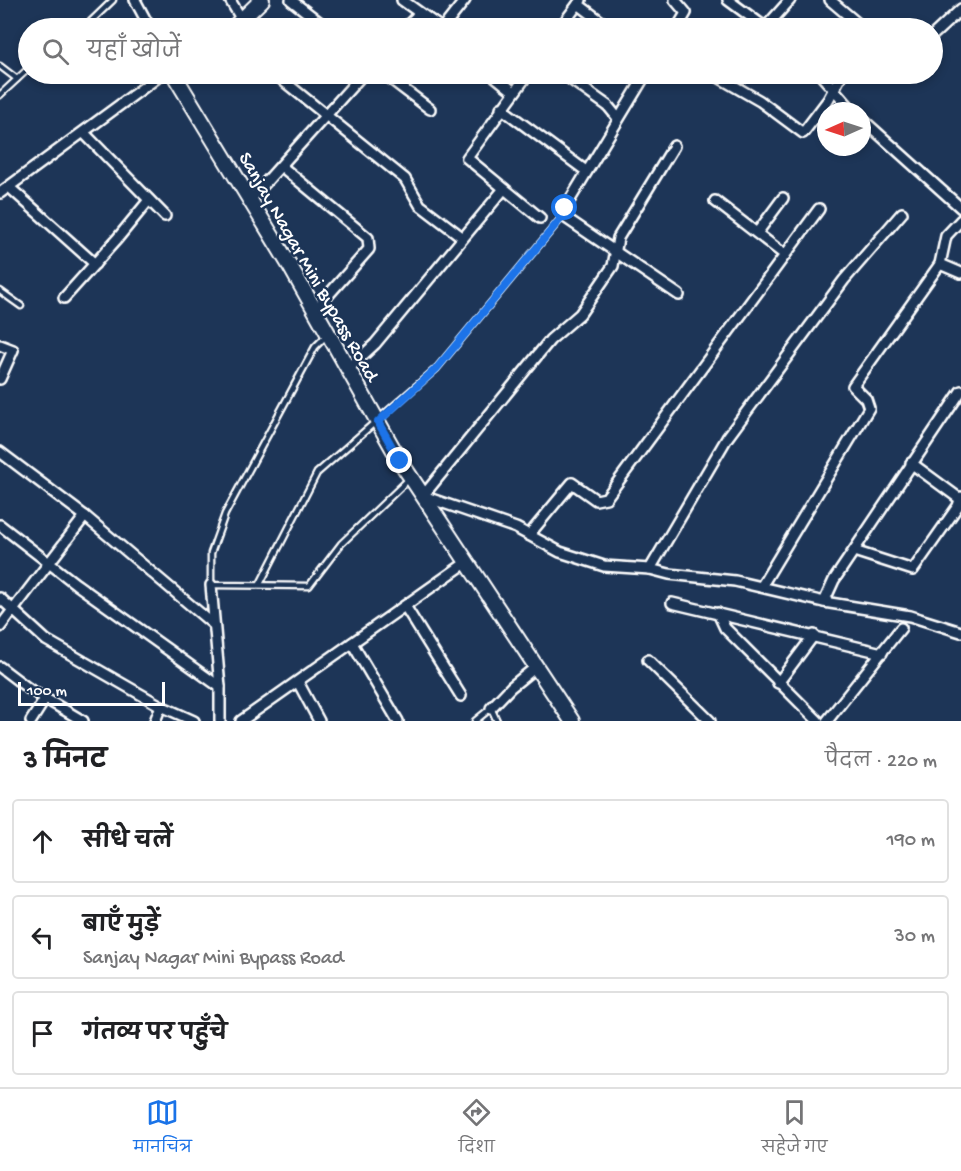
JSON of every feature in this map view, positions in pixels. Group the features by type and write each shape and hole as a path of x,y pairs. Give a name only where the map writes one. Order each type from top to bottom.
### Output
{"street":[{"path":"135,0 145,18"},
{"path":"230,0 236,18"},
{"path":"244,18 262,0"},
{"path":"291,0 314,18"},
{"path":"402,0 426,18"},
{"path":"450,18 465,0"},
{"path":"675,0 686,13 683,18"},
{"path":"729,0 752,18"},
{"path":"774,18 790,0"},
{"path":"832,1 852,18"},
{"path":"568,18 580,2 598,18"},
{"path":"943,26 961,9"},
{"path":"415,18 419,14"},
{"path":"0,193 84,133 159,84"},
{"name":"Sanjay Nagar Mini Bypass Road","path":"179,84 250,200 411,477 572,721"},
{"path":"288,84 405,179 420,205 462,237"},
{"path":"250,200 354,84"},
{"path":"397,84 430,109"},
{"path":"504,84 513,91"},
{"path":"519,84 467,158 503,190 540,218"},
{"path":"577,84 608,106 618,117"},
{"path":"639,84 586,171 563,216 679,295"},
{"path":"730,84 760,100 803,132 828,100 836,84"},
{"path":"828,84 844,102"},
{"path":"501,108 586,171"},
{"path":"871,127 961,208"},
{"path":"84,133 165,216"},
{"path":"674,146 618,238 613,266 580,314 550,340 423,496 516,528 560,552 604,566 650,569 761,587 824,602 910,616 960,630"},
{"path":"281,166 368,238 369,249 315,310"},
{"path":"9,187 95,264"},
{"path":"348,369 375,344 503,190"},
{"path":"756,233 783,198"},
{"path":"64,298 149,200"},
{"path":"715,201 785,255"},
{"path":"529,535 572,483 596,500 606,498 819,209"},
{"path":"650,569 727,438 844,280 902,213"},
{"path":"761,587 869,408 866,399 853,386 940,264 946,236 961,220"},
{"path":"940,264 961,273"},
{"path":"0,345 13,350 0,380"},
{"path":"824,602 834,580 961,391"},
{"path":"0,452 85,516 214,625"},
{"path":"854,551 913,570 952,515 961,498 911,463"},
{"path":"0,627 85,516"},
{"path":"0,525 220,687"},
{"path":"243,720 467,562"},
{"path":"211,585 220,687 220,721"},
{"path":"0,598 46,640 161,706 194,721"},
{"path":"672,603 882,653"},
{"path":"405,606 461,696"},
{"path":"718,613 725,628 818,721"},
{"path":"827,721 901,628"},
{"path":"778,683 814,635"},
{"path":"352,644 398,721"},
{"path":"648,660 710,721"},
{"path":"491,708 511,687 537,666"},
{"path":"0,667 45,699 83,721"},
{"path":"298,682 320,721"},
{"path":"31,721 45,699"},
{"path":"154,721 161,706"}],"lane":[{"path":"94,18 113,0"},
{"path":"0,66 17,79 0,95"},
{"path":"260,584 317,473 437,368 563,216"},
{"path":"0,291 21,306"},
{"path":"328,333 315,348 225,514 212,553 211,585 309,586 341,544 411,477"},
{"path":"475,721 491,708 496,721"}],"route":[{"path":"400,461 378,422 437,368 469,332 563,216 565,208"}]}
